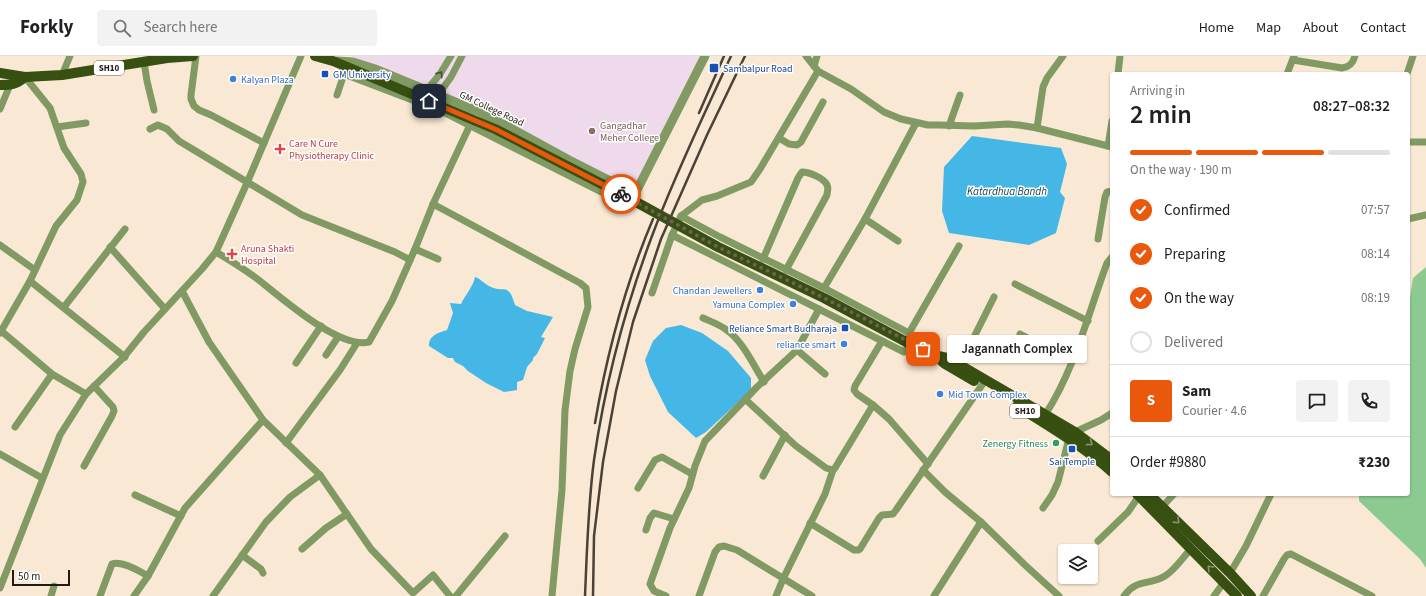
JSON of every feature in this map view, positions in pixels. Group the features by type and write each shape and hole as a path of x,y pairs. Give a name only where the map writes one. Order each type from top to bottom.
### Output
{"main road":[{"name":"SH10","path":"5,85 18,82 25,76 62,75 152,60 193,56"},
{"name":"SH10","path":"316,56 332,61 344,69 495,129 627,197 718,247 804,288 910,344 935,355 948,358 1044,414 1072,435 1110,470"},
{"path":"0,73 25,76"},
{"path":"0,79 13,80 25,76"},
{"name":"SH10","path":"935,355 945,364 1072,435 1110,459"},
{"path":"1143,496 1191,549 1251,596"},
{"path":"1144,496 1162,507 1227,578 1237,596"}],"street":[{"path":"62,75 70,56"},
{"path":"196,56 191,95 194,106 264,143"},
{"path":"0,588 60,435 86,394 125,357 164,309 216,252 301,56"},
{"path":"427,90 440,74 451,56"},
{"path":"438,95 451,77 462,56"},
{"name":"GM College Road","path":"332,61 353,62 375,69 427,90 496,120 619,187 635,192 705,56"},
{"path":"806,56 816,68 884,112 916,123 949,126 1008,124 1037,128 1110,146"},
{"path":"652,293 672,235 681,216 702,200 717,196 751,182 779,138 816,68 817,56"},
{"path":"1037,128 1043,87 1063,56"},
{"path":"1118,72 1120,56"},
{"path":"1288,72 1293,58 1342,68 1348,67 1353,62 1355,56"},
{"path":"1408,72 1413,56"},
{"path":"152,60 147,81 154,110"},
{"path":"337,95 344,69 441,111 610,198"},
{"path":"25,76 50,108 64,148 81,174 83,182 78,200 56,226 30,281 0,332 52,374 86,394"},
{"path":"0,109 5,85"},
{"path":"949,126 960,95"},
{"path":"779,138 789,144 798,145 823,102"},
{"path":"57,128 86,123"},
{"path":"824,288 865,219 916,123"},
{"path":"150,128 158,125 167,129 180,141 302,215 396,252 410,260"},
{"path":"216,252 237,264 288,304 338,337 357,343 363,343 371,340 392,301 433,204 470,126"},
{"path":"1410,142 1426,144"},
{"path":"763,259 798,178 802,172 806,172 827,184 827,195 786,270"},
{"path":"1098,239 1105,197 1110,192"},
{"path":"433,204 580,283 586,288 588,307 570,371 565,410 562,490 552,596"},
{"path":"1410,219 1426,215"},
{"path":"681,216 720,238 824,288 908,333"},
{"path":"865,219 898,241"},
{"path":"64,307 125,229"},
{"path":"672,235 904,352 910,344 908,333 959,246"},
{"path":"0,246 35,270"},
{"path":"110,247 164,309"},
{"path":"415,249 438,260"},
{"path":"1044,414 1061,388 1088,321 1107,263 1110,259"},
{"path":"30,281 125,357"},
{"path":"1015,284 1088,321"},
{"path":"182,291 209,342 263,420 320,475 371,549 413,593 433,575 450,596"},
{"path":"960,365 994,297"},
{"path":"666,596 654,590 650,584 674,519 689,488 700,450 705,441 797,350 819,308"},
{"path":"703,318 723,327 734,336 764,382"},
{"path":"296,362 321,326"},
{"path":"1020,334 1072,361"},
{"path":"326,355 338,337"},
{"path":"882,341 854,390 889,419 945,492 981,522 1025,565 1060,596"},
{"path":"286,443 340,370 357,343"},
{"path":"797,350 825,374"},
{"path":"16,427 52,374"},
{"path":"810,523 854,550 860,549 879,518 882,515 893,514 896,510 982,385"},
{"path":"84,466 114,411 113,407 94,386"},
{"path":"745,400 802,450 826,468 833,470"},
{"path":"776,596 782,579 825,494 833,470 836,468 873,405"},
{"path":"1043,508 1052,495 1058,482 1072,435 1101,420 1110,413"},
{"path":"134,596 148,576 185,508 263,420"},
{"path":"763,476 785,435"},
{"path":"1,457 42,478"},
{"path":"638,488 655,460 658,458 664,459 692,474"},
{"path":"214,596 266,522 290,497 320,475"},
{"path":"135,495 181,516"},
{"path":"1098,541 1128,512 1141,496"},
{"path":"1162,507 1172,496"},
{"path":"1214,596 1227,578 1246,546 1271,496"},
{"path":"646,530 651,515 654,513 674,519"},
{"path":"302,549 326,528 347,514"},
{"path":"934,596 981,522"},
{"path":"456,596 505,536"},
{"path":"699,596 715,552 719,547 724,546 737,550 812,596"},
{"path":"1124,596 1134,585 1165,576 1191,549"},
{"path":"1263,596 1284,559 1291,554 1372,596"},
{"path":"242,555 262,569 263,573"},
{"path":"101,596 112,564 123,564 148,576"},
{"path":"51,596 54,586"}],"shaded area":[{"name":"Gangadhar Meher College","path":"351,56 699,56 632,191 624,184"}],"green space":[{"path":"1426,267 1426,568 1420,559 1359,501 1359,496 1410,496 1410,298 1413,278"}],"water":[{"name":"Katardhua Bandh","path":"972,136 1061,148 1067,164 1060,192 1065,198 1056,233 1029,245 949,233 942,211 944,167"},
{"path":"475,277 489,286 508,291 515,305 527,311 553,317 541,337 545,338 537,354 527,367 523,380 517,382 517,390 504,392 486,383 455,362 453,358 448,358 429,346 429,342 432,337 437,333 447,330 453,313 450,303 461,304 473,284"},
{"path":"681,325 702,333 728,351 751,378 751,390 706,432 696,438 668,412 650,376 645,360 653,341 666,328"}],"railway":[{"path":"699,113 724,56"},
{"path":"585,596 589,511 594,460 604,403 617,346 642,263 670,190 731,56"},
{"path":"593,596 594,536 603,462 616,391 633,322 661,239 707,135 745,56"},
{"path":"595,423 605,371 618,320 634,269 653,219"}],"way so far":[{"path":"621,194 718,247 824,298 910,344 923,349"}],"place":[{"name":"Sambalpur Road","path":"714,68"},
{"name":"GM University","path":"325,74"},
{"name":"Kalyan Plaza","path":"233,79"},
{"name":"Gangadhar Meher College","path":"592,131"},
{"name":"Care N Cure Physiotherapy Clinic","path":"280,149"},
{"name":"Aruna Shakti Hospital","path":"232,254"},
{"name":"Chandan Jewellers","path":"760,290"},
{"name":"Yamuna Complex","path":"793,304"},
{"name":"Reliance Smart Budharaja","path":"845,328"},
{"name":"reliance smart","path":"844,344"},
{"name":"Jagannath Complex","path":"923,349"},
{"name":"Mid Town Complex","path":"940,394"},
{"name":"Zenergy Fitness","path":"1056,443"},
{"name":"Sai Temple","path":"1072,449"}],"route":[{"path":"429,101 495,129 621,194"}]}
